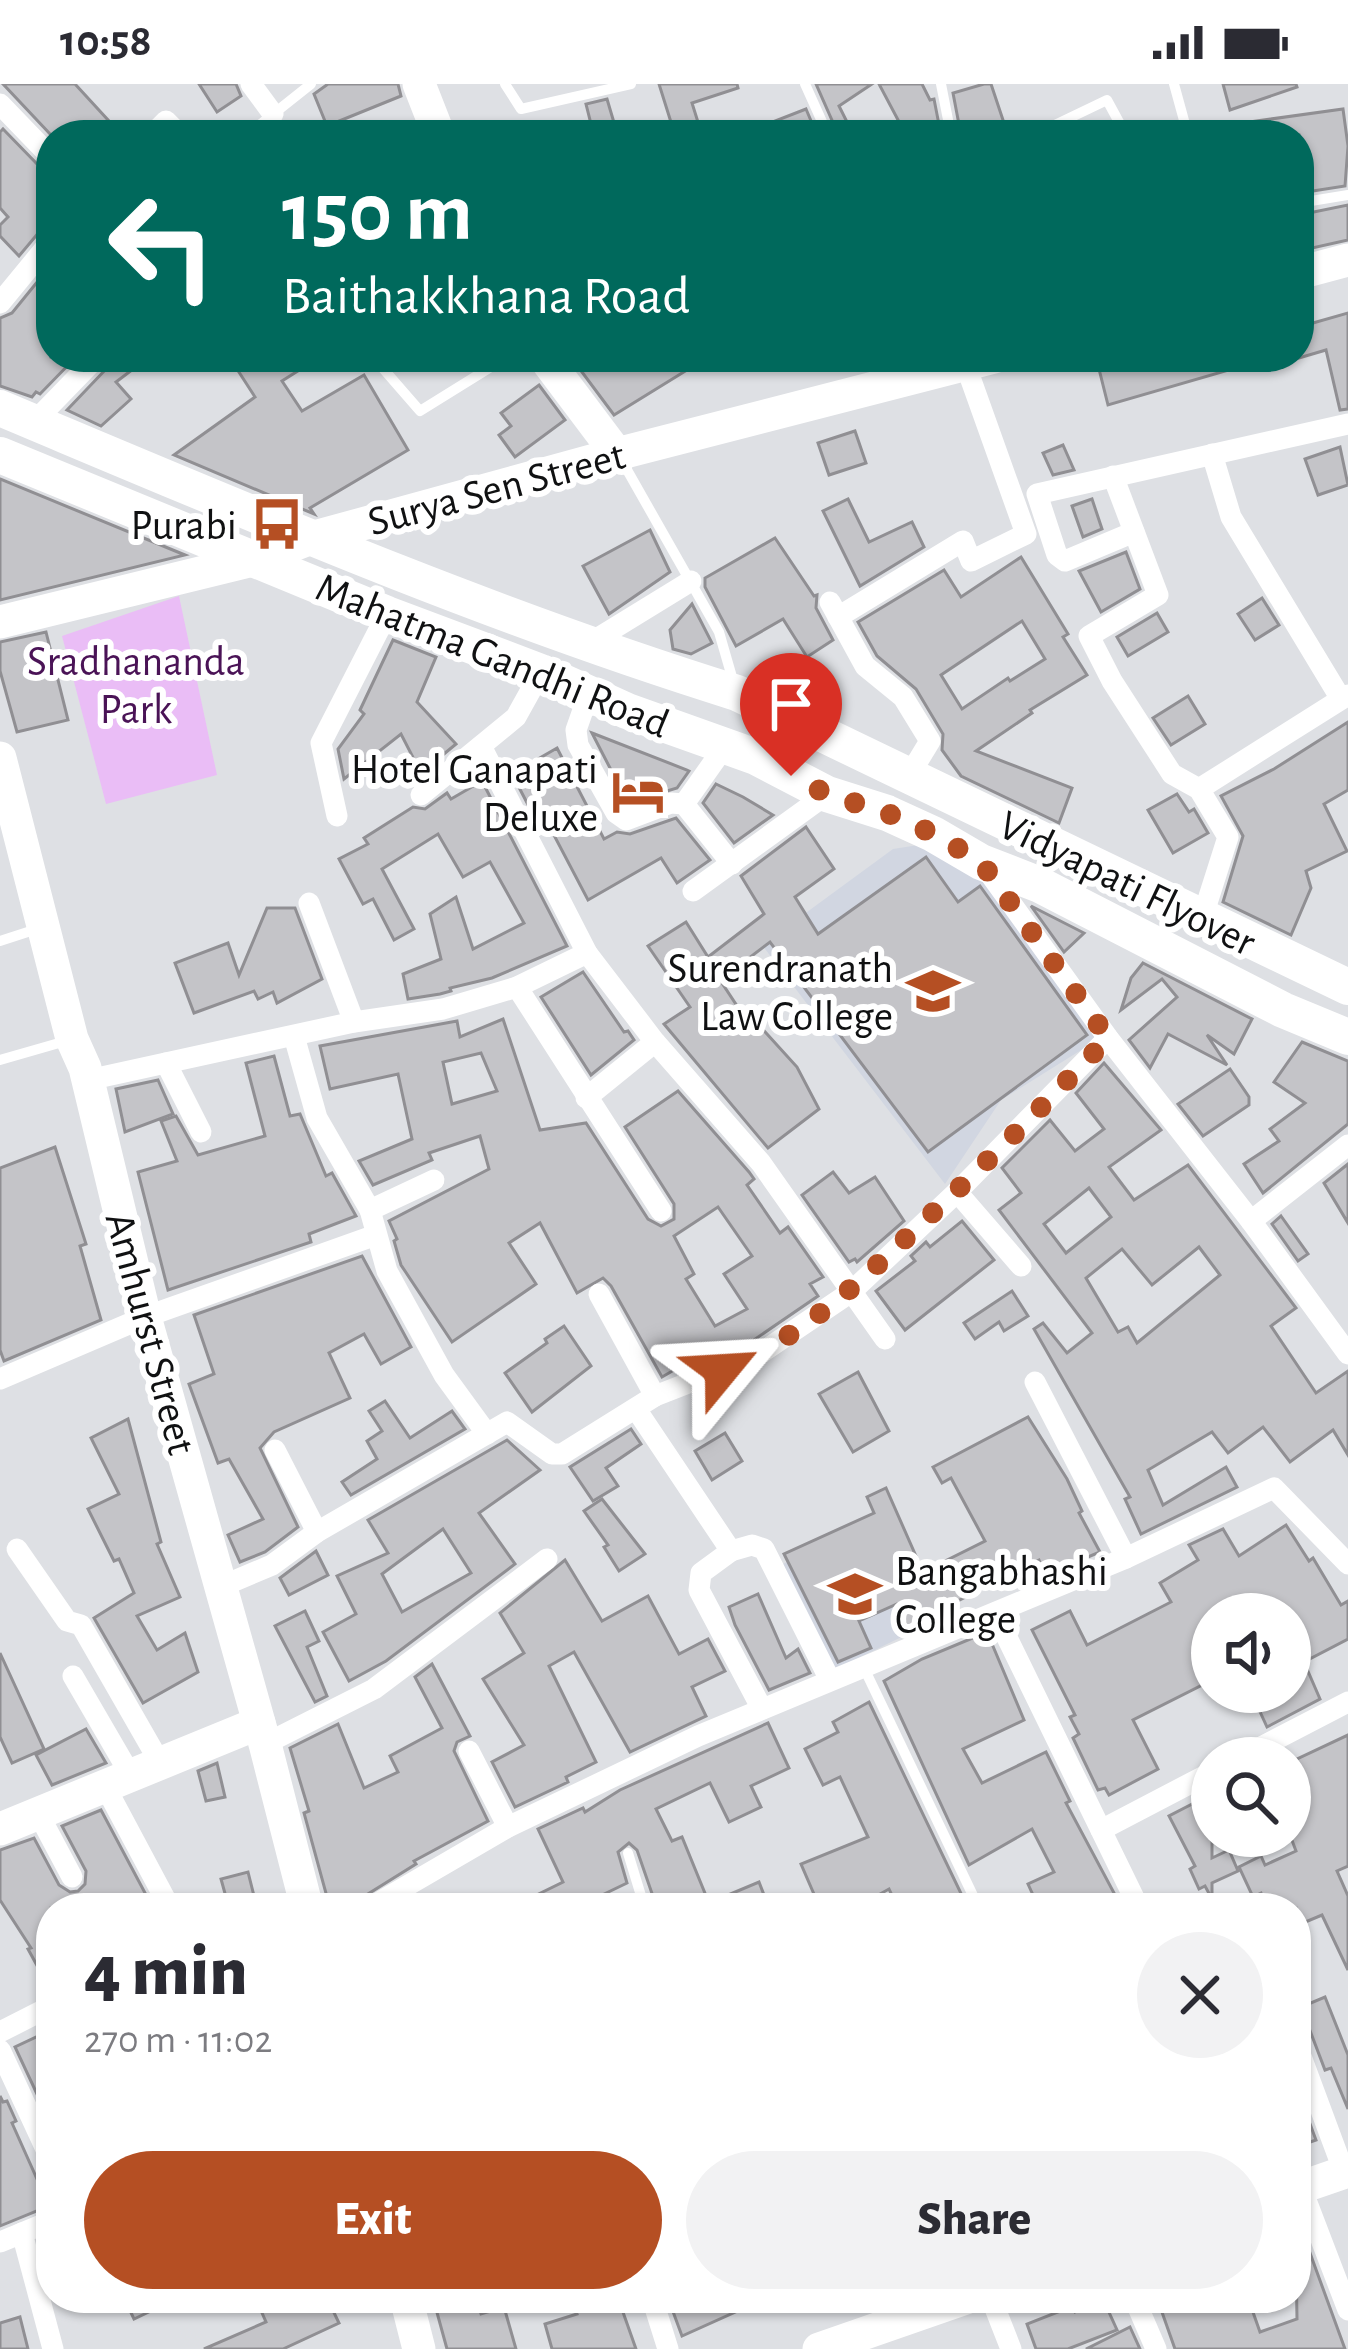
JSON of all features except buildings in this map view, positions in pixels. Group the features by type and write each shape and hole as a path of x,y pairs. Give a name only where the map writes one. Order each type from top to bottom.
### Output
{"main road":[{"path":"419,84 433,120"},
{"path":"1314,269 1348,260"},
{"path":"555,372 617,454"},
{"name":"Surya Sen Street","path":"0,622 257,559 311,538 928,372"},
{"name":"Vidyapati Flyover","path":"17,415 311,538 737,693 1058,840 1348,987"},
{"name":"Mahatma Gandhi Road","path":"0,455 387,614 756,757 827,794 934,834 981,862"},
{"name":"Amhurst Street","path":"0,758 8,821 88,1080 145,1317 303,1893"},
{"name":"Vidyapati Flyover","path":"981,862 1040,886 1348,1040"},
{"path":"0,1829 132,1774 262,1734"},
{"path":"1311,2184 1346,2171"},
{"path":"410,2313 419,2349"},
{"path":"819,2349 923,2313"}],"street":[{"path":"251,84 273,114"},
{"path":"0,104 36,142"},
{"path":"0,303 36,259"},
{"path":"17,415 76,372"},
{"path":"978,372 1027,499 1057,555 1065,561 1134,532"},
{"path":"1027,499 1347,426"},
{"path":"1199,789 1345,697 1231,517 1212,454"},
{"path":"1113,476 1159,595 1089,636 1172,774 1199,789 1228,837 1206,906"},
{"path":"910,774 930,741 904,697 866,666 834,609 963,541 971,560 1025,534 1027,499"},
{"path":"590,643 691,580"},
{"path":"337,816 321,743 387,614"},
{"path":"421,795 516,717 541,672"},
{"path":"589,693 576,730 578,745 616,813 626,820 671,803 684,804 732,864"},
{"path":"482,746 587,953 655,1042 761,1163 884,1339"},
{"path":"684,804 725,746"},
{"path":"693,891 827,794"},
{"path":"1058,840 1348,975"},
{"path":"981,862 1283,1010"},
{"path":"981,862 1348,1354"},
{"path":"309,903 354,1022"},
{"path":"88,1080 354,1022 443,1009 517,986 587,953"},
{"path":"517,986 661,1211"},
{"path":"295,1036 317,1118 370,1210 387,1271 433,1354 487,1434"},
{"path":"220,1587 272,1565 317,1532 507,1422 552,1454 562,1454 645,1402 755,1357 851,1292 1108,1038"},
{"path":"586,1098 655,1042"},
{"path":"166,1063 201,1132"},
{"path":"1252,1221 1348,1145"},
{"path":"370,1210 434,1180"},
{"path":"957,1192 1022,1266"},
{"path":"0,1379 145,1317 376,1235"},
{"path":"599,1294 645,1402 731,1552"},
{"path":"1035,1382 1126,1558"},
{"path":"275,1450 317,1532"},
{"path":"395,1893 508,1827 698,1736 1126,1558 1274,1488 1348,1564"},
{"path":"762,1709 699,1590 700,1574 731,1552 752,1545 764,1549 830,1680"},
{"path":"17,1549 67,1621 80,1625 132,1774 166,1893"},
{"path":"262,1734 374,1689 547,1559"},
{"path":"994,1612 1131,1893"},
{"path":"73,1676 132,1774"},
{"path":"1280,1737 1348,1702"},
{"path":"470,1751 508,1827"},
{"path":"1101,1830 1191,1783"},
{"path":"39,1815 71,1877"},
{"path":"0,2032 36,2014"},
{"path":"0,2050 9,2089 36,2135"},
{"path":"1311,2082 1346,2171"},
{"path":"1311,2218 1348,2310"},
{"path":"11,2238 36,2304"},
{"path":"39,2313 53,2349"},
{"path":"657,2313 668,2349"},
{"path":"997,2313 1011,2349"},
{"path":"1140,2313 1156,2349"}],"lane":[{"path":"266,120 311,84"},
{"path":"506,84 520,109 631,84"},
{"path":"805,84 821,120"},
{"path":"949,120 941,86 958,84"},
{"path":"1174,84 1183,120"},
{"path":"1066,120 1108,100 1118,120"},
{"path":"1314,201 1348,195"},
{"path":"386,372 420,411 483,372"},
{"path":"617,454 719,632 737,693"},
{"path":"0,941 43,927"},
{"path":"0,1060 72,1039"},
{"path":"864,1667 972,1893"},
{"path":"628,1852 640,1893"}],"shaded area":[{"name":"Surendranath Law College","path":"957,839 1102,1037 1001,1100 945,1184 762,945 893,849"},
{"name":"Bangabhashi College","path":"877,1521 928,1624 834,1670 783,1564"}],"green space":[{"name":"Sradhananda Park","path":"179,596 217,775 106,804 62,636"}],"place":[{"name":"Purabi","path":"277,524"},
{"name":"Hotel Ganapati Deluxe","path":"638,792"},
{"name":"Surendranath Law College","path":"933,991"},
{"name":"Bangabhashi College","path":"855,1594"}],"route":[{"path":"722,1370 755,1357 851,1292 1108,1038 981,862 934,834 791,776"}]}
